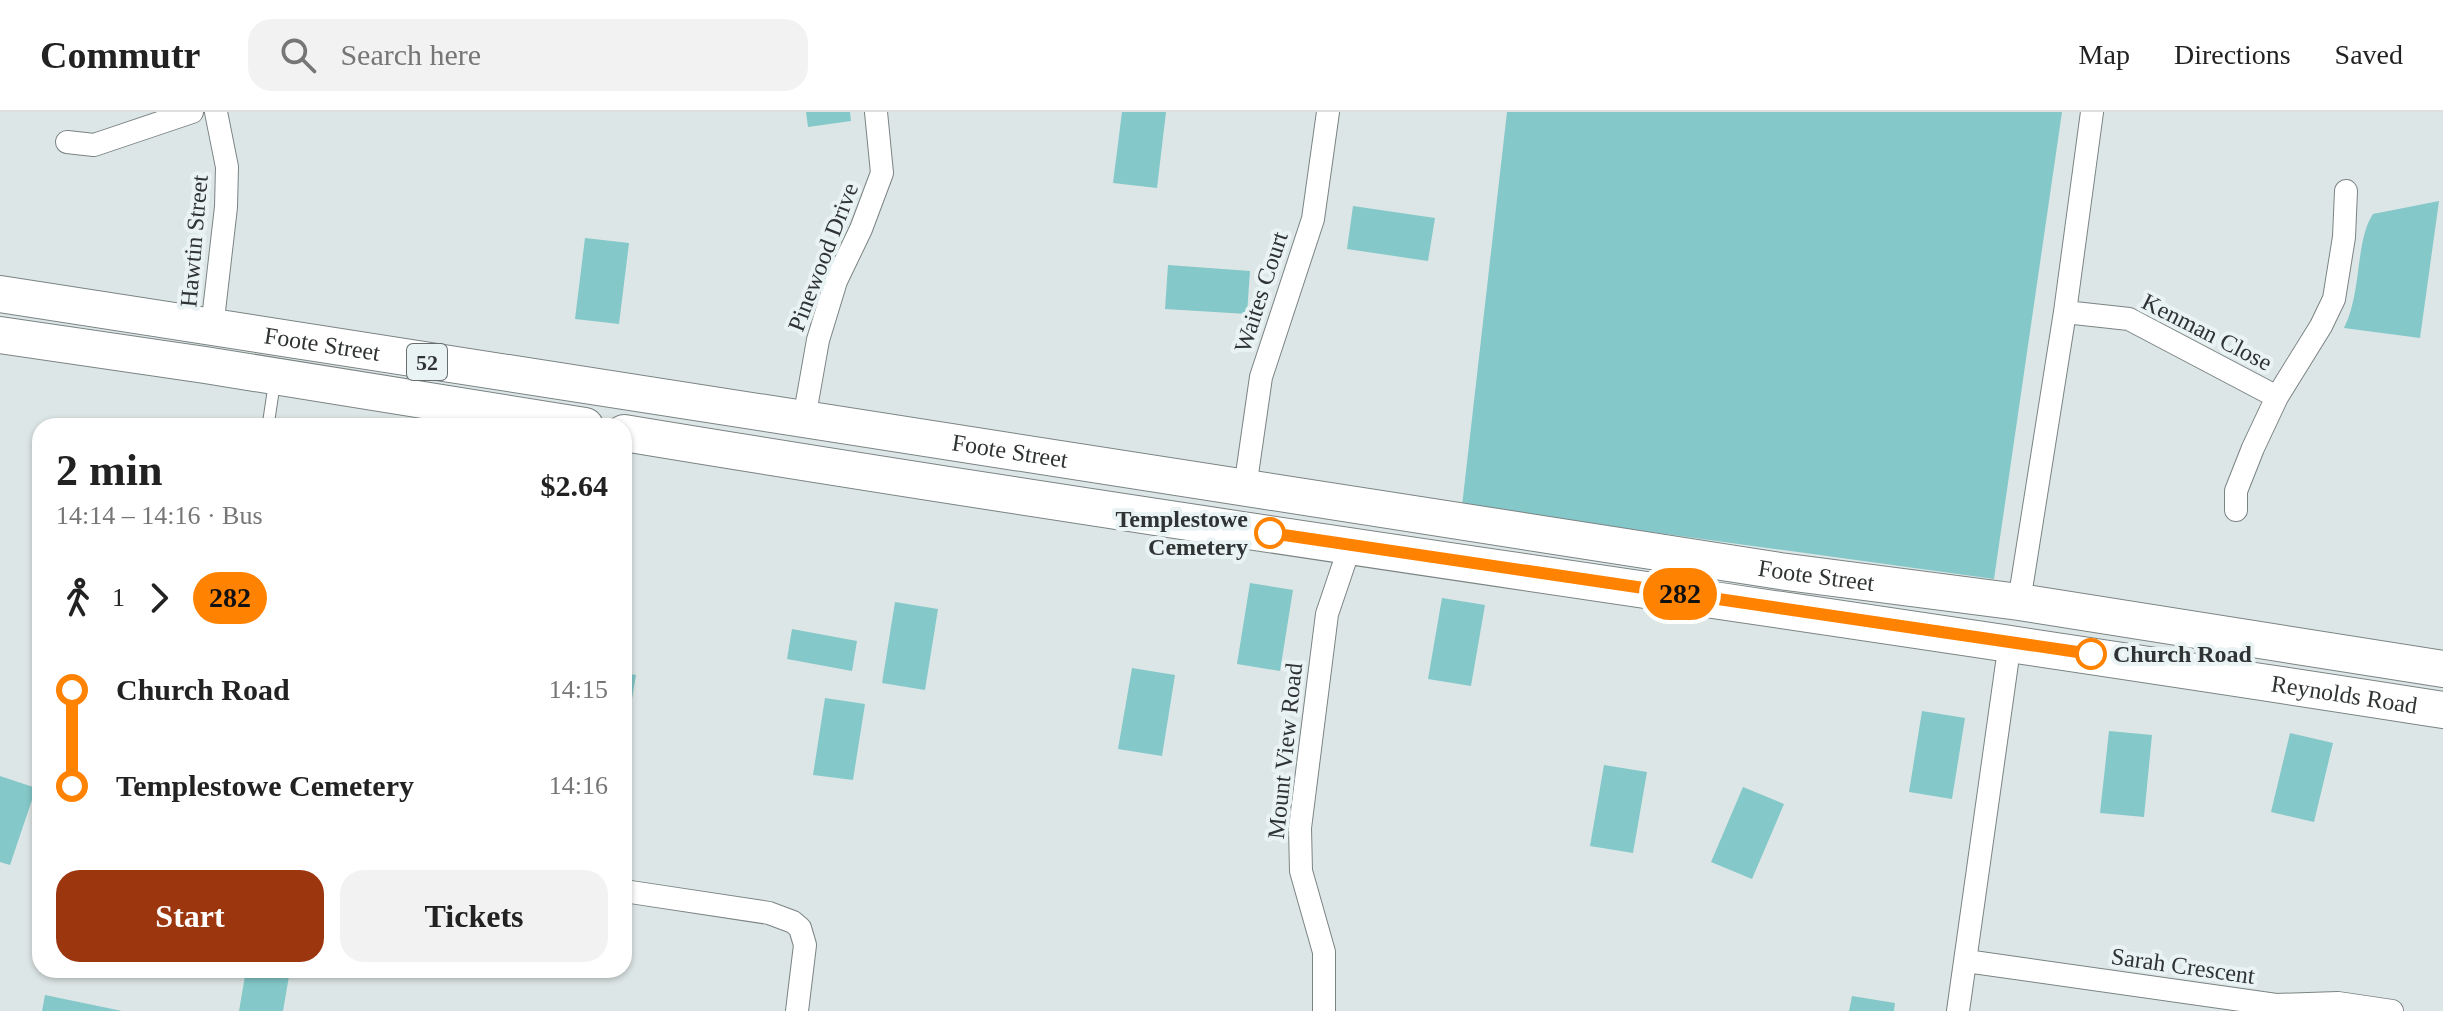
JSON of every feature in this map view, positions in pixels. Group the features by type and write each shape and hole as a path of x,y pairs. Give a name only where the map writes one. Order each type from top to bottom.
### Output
{"main road":[{"name":"Foote Street","path":"0,294 1780,571 2019,602"},
{"path":"205,365 212,328"},
{"name":"Foote Street","path":"0,335 536,418"},
{"name":"Foote Street","path":"632,434 1350,546 2010,642"},
{"path":"1047,499 1053,458"},
{"path":"2019,602 2021,621 2092,636 2134,661"},
{"name":"Reynolds Road","path":"2019,602 2443,669"},
{"path":"2230,676 2236,635"},
{"name":"Reynolds Road","path":"2010,642 2443,710"}],"street":[{"path":"67,142 94,145 192,112"},
{"name":"Hawtin Street","path":"212,328 226,207 227,167 216,112"},
{"name":"Pinewood Drive","path":"804,419 822,325 836,281 861,229 882,173 876,112"},
{"name":"Waites Court","path":"1245,488 1261,377 1313,219 1328,112"},
{"path":"2019,602 2065,312 2092,112"},
{"name":"Kenman Close","path":"2236,510 2236,491 2277,397 2334,299 2344,237 2346,191"},
{"name":"Kenman Close","path":"2065,312 2129,319 2277,397"},
{"name":"Mount View Road","path":"1324,1011 1324,952 1301,871 1300,828 1327,614 1350,546"},
{"path":"1958,1011 2010,642"},
{"path":"632,892 769,913 793,922 800,928 805,945 797,1011"},
{"name":"Sarah Crescent","path":"1966,961 2276,1005 2338,1003 2392,1011"}],"lane":[{"path":"269,418 276,376"}],"shaded area":[{"path":"806,112 850,112 851,121 808,127"},
{"path":"1122,112 1166,112 1157,188 1113,183"},
{"path":"1507,112 2062,112 1994,579 1462,506"},
{"path":"2439,201 2420,338 2344,328 2354,299 2363,238 2373,214"},
{"path":"1353,206 1435,218 1428,261 1347,249"},
{"path":"585,238 629,243 619,324 575,319"},
{"path":"1168,265 1250,271 1247,314 1165,309"},
{"path":"1250,583 1293,590 1280,671 1237,664"},
{"path":"1442,598 1485,605 1471,686 1428,679"},
{"path":"895,602 938,609 925,690 882,683"},
{"path":"792,629 857,641 852,671 787,659"},
{"path":"1132,668 1175,675 1162,756 1118,749"},
{"path":"632,674 636,675 632,699"},
{"path":"825,698 865,704 853,780 813,775"},
{"path":"1922,711 1965,718 1952,799 1909,792"},
{"path":"2109,731 2152,735 2144,817 2100,813"},
{"path":"2290,733 2333,743 2314,822 2271,812"},
{"path":"1604,765 1647,772 1633,853 1590,846"},
{"path":"0,776 32,787 32,800 10,865 0,862"},
{"path":"1743,787 1784,804 1752,879 1711,862"},
{"path":"245,978 289,978 283,1011 239,1011"},
{"path":"45,995 122,1011 42,1011"},
{"path":"1852,996 1895,1003 1894,1011 1849,1011"}],"bus line":[{"name":"282","path":"1270,533 2091,654"}],"place":[{"name":"Templestowe Cemetery","path":"1270,533"},
{"name":"Church Road","path":"2091,654"}]}
